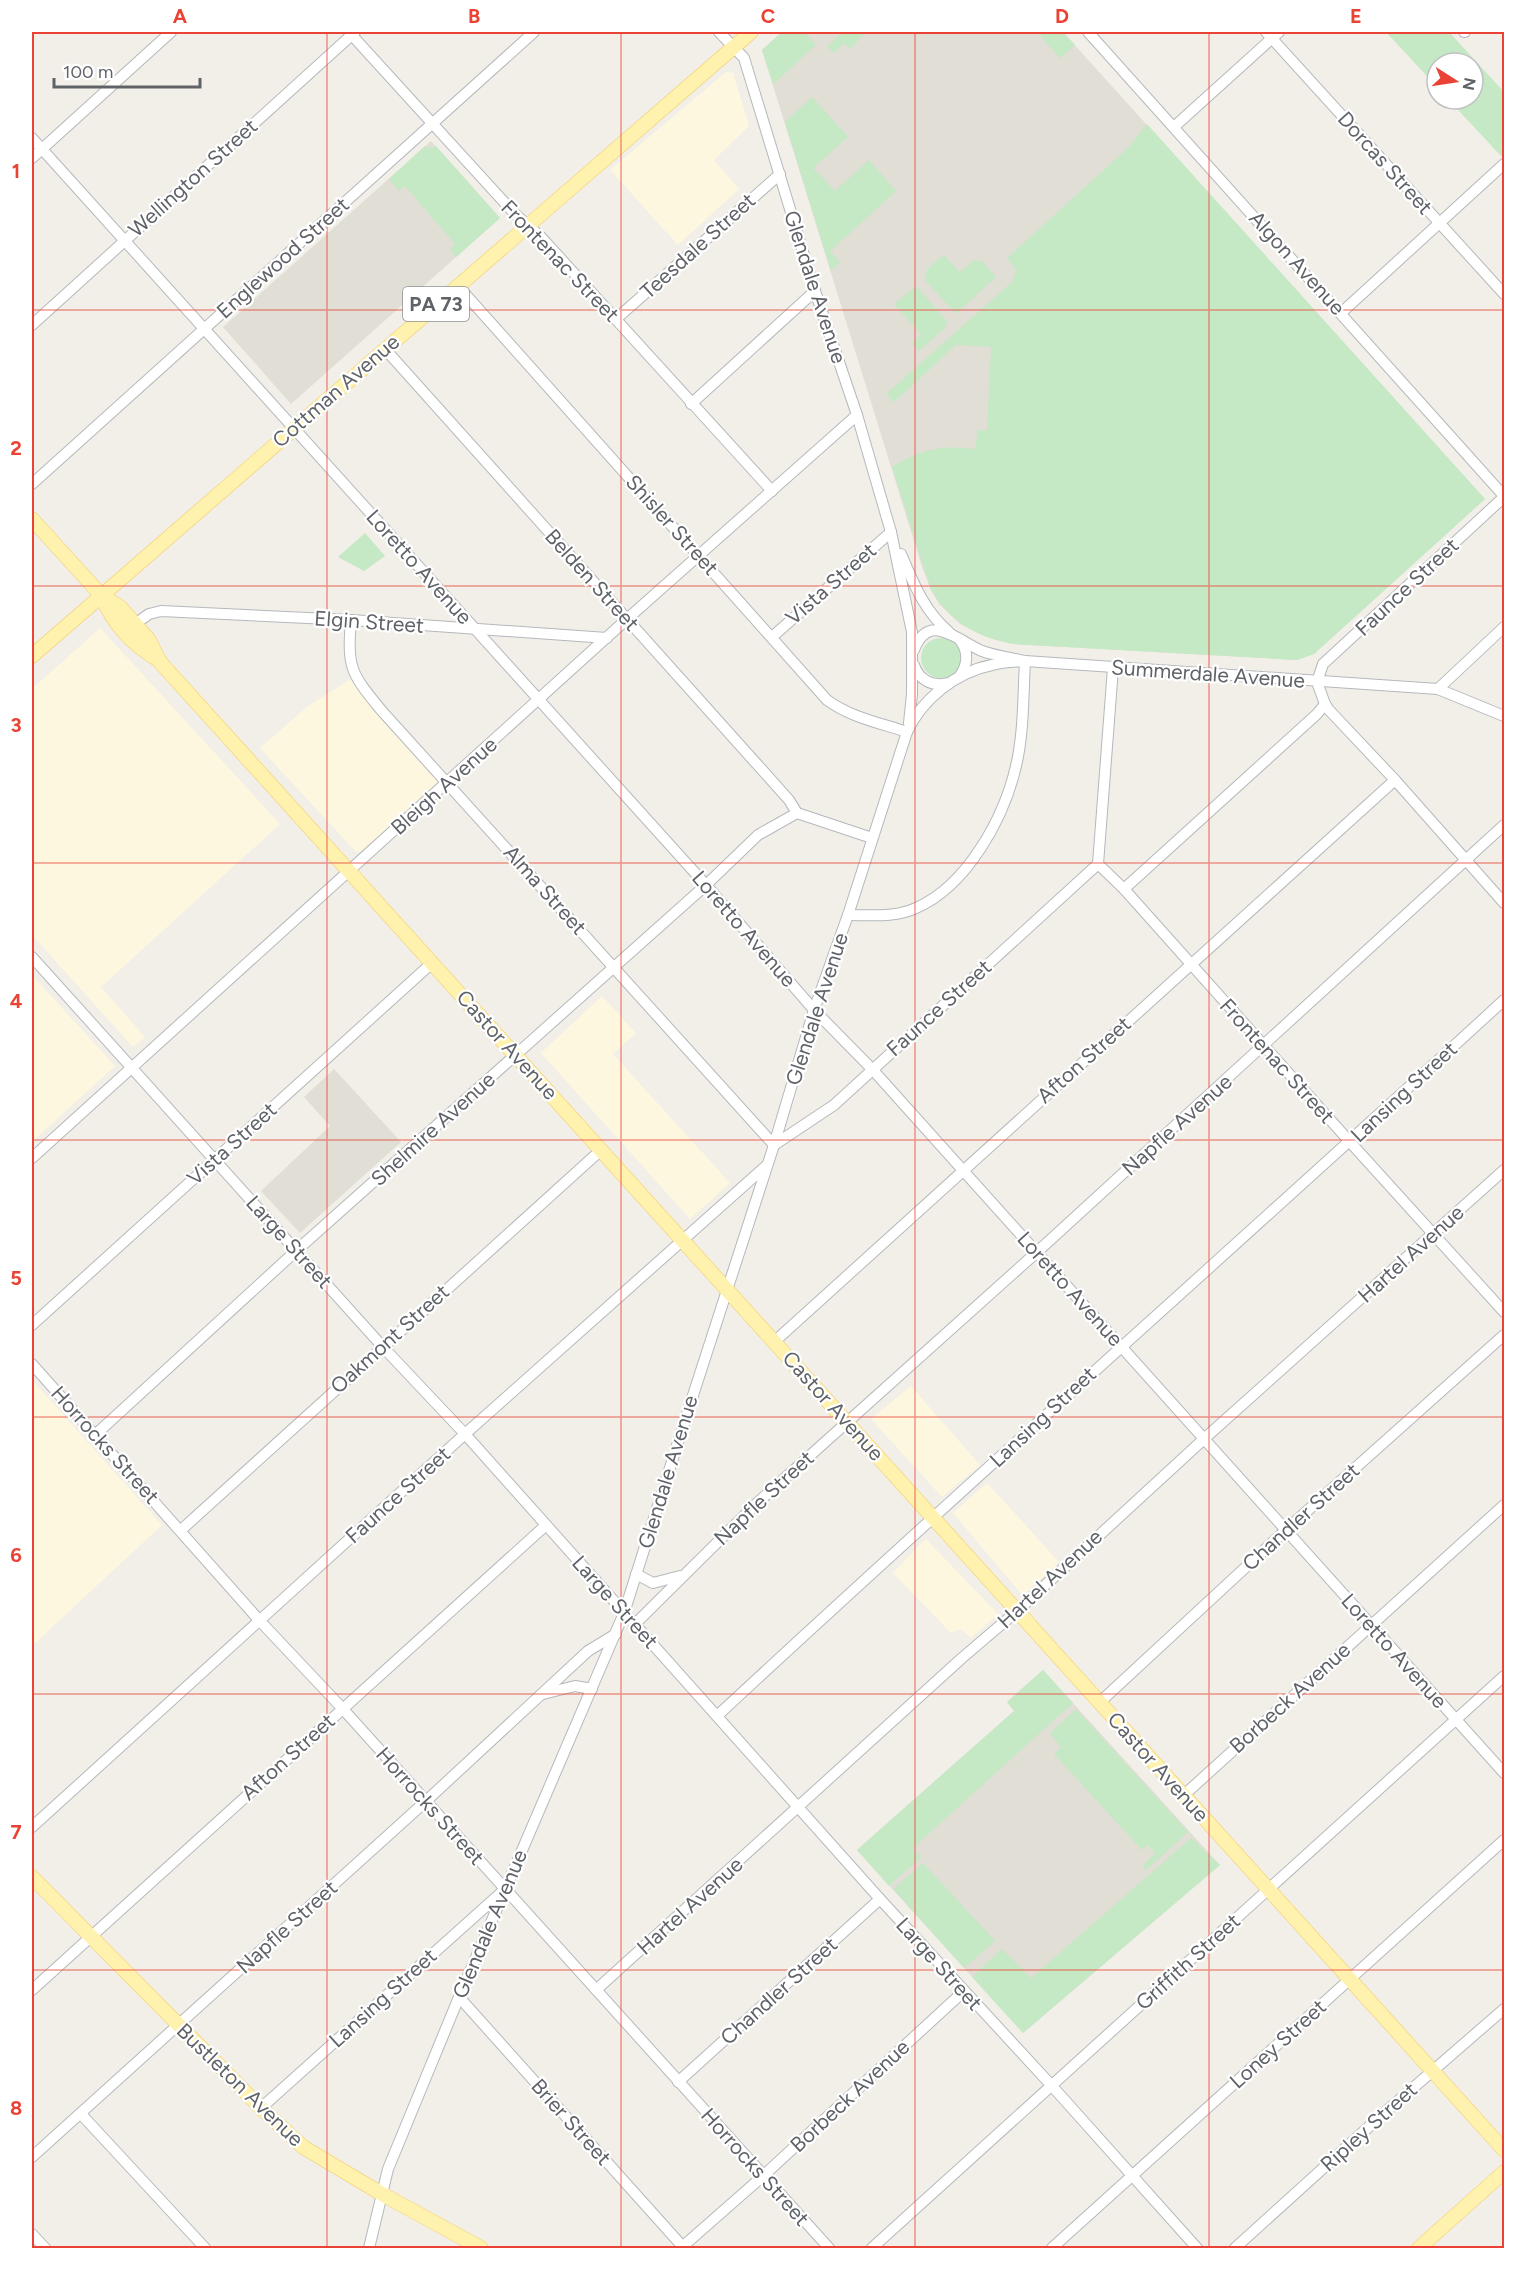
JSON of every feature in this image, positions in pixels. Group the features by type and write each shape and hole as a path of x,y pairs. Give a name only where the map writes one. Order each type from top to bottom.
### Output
{"main road":[{"name":"Cottman Avenue","path":"32,656 751,32"},
{"name":"Castor Avenue","path":"32,519 101,595 120,607 149,640 160,662"},
{"name":"Castor Avenue","path":"101,595 110,616 140,649 160,662 350,871 1504,2150"},
{"name":"Bustleton Avenue","path":"32,1877 261,2108 303,2147 382,2194 482,2248"},
{"path":"1419,2248 1504,2172"}],"street":[{"path":"32,158 171,32"},
{"name":"Frontenac Street","path":"352,32 514,213 542,237 772,491"},
{"name":"Wellington Street","path":"32,325 352,32"},
{"name":"Englewood Street","path":"32,484 534,32"},
{"path":"719,32 734,46"},
{"name":"Algon Avenue","path":"1088,32 1175,126 1504,497"},
{"path":"1175,126 1272,34"},
{"name":"Dorcas Street","path":"1272,34 1504,294"},
{"name":"Glendale Avenue","path":"382,2194 388,2169 459,1997 624,1613 774,1145 814,1010 848,915 907,732 911,706 913,657 909,610 891,532 857,415 815,291 744,58 734,46"},
{"name":"Loretto Avenue","path":"32,138 706,885 814,1010 872,1069 1504,1773"},
{"path":"1341,313 1504,164"},
{"name":"Teesdale Street","path":"616,320 780,174"},
{"name":"Shisler Street","path":"458,286 827,700 838,708 907,732"},
{"path":"692,404 815,291"},
{"name":"Belden Street","path":"385,349 789,800 798,813"},
{"name":"Bleigh Avenue","path":"32,1158 627,619 857,415"},
{"name":"Faunce Street","path":"1317,682 1323,664 1504,497"},
{"name":"Glendale Avenue","path":"891,532 930,614 962,643 967,655 965,666 954,680 923,706 907,732"},
{"name":"Vista Street","path":"772,636 891,532"},
{"name":"Elgin Street","path":"135,624 149,614 161,611 351,620 607,638"},
{"name":"Alma Street","path":"351,620 349,655 352,671 394,727 774,1145"},
{"path":"1438,690 1504,627"},
{"path":"913,657 916,644 926,634 936,631 951,633"},
{"name":"Summerdale Avenue","path":"951,633 982,650 1025,661 1317,682 1325,704 1504,903"},
{"name":"Summerdale Avenue","path":"913,657 918,674 927,682 938,685 992,665 1025,661"},
{"path":"848,915 890,916 916,908 938,895 965,870 985,842 1008,794 1014,774 1022,732 1025,661"},
{"path":"1098,864 1113,668"},
{"path":"1317,682 1438,690 1504,716"},
{"path":"1124,889 1317,714 1325,704"},
{"name":"Afton Street","path":"774,1342 1395,780"},
{"path":"798,813 872,838"},
{"name":"Shelmire Avenue","path":"95,1435 297,1250 706,885 758,835 798,813"},
{"name":"Napfle Avenue","path":"847,1422 1037,1252 1504,825"},
{"name":"Frontenac Street","path":"1098,864 1124,889 1504,1312"},
{"name":"Faunce Street","path":"774,1145 834,1105 1098,864"},
{"name":"Large Street","path":"32,957 382,1346 465,1434 798,1808 1197,2248"},
{"name":"Vista Street","path":"32,1325 432,963"},
{"name":"Lansing Street","path":"717,1716 1504,1000"},
{"name":"Oakmont Street","path":"181,1530 601,1150"},
{"name":"Faunce Street","path":"32,1827 465,1434 766,1166"},
{"name":"Hartel Avenue","path":"596,1990 1504,1170"},
{"name":"Chandler Street","path":"1100,1702 1287,1529 1504,1335"},
{"name":"Horrocks Street","path":"32,1364 260,1620 829,2248"},
{"name":"Napfle Street","path":"635,1624 756,1504 847,1422"},
{"name":"Borbeck Avenue","path":"1184,1795 1504,1505"},
{"name":"Afton Street","path":"32,1990 545,1526"},
{"name":"Napfle Street","path":"636,1574 653,1583 683,1575"},
{"name":"Napfle Street","path":"32,2157 425,1802 588,1651 616,1634"},
{"name":"Griffith Street","path":"872,2248 1504,1676"},
{"path":"540,1694 575,1686 592,1689"},
{"name":"Loney Street","path":"1053,2248 1504,1840"},
{"name":"Lansing Street","path":"261,2108 505,1888"},
{"name":"Chandler Street","path":"678,2082 880,1899"},
{"name":"Borbeck Avenue","path":"682,2248 964,1991"},
{"name":"Brier Street","path":"459,1997 682,2248"},
{"name":"Ripley Street","path":"1235,2248 1504,2009"},
{"path":"81,2114 205,2248"},
{"path":"369,2248 382,2194"},
{"path":"32,2234 45,2248"}],"shaded area":[{"path":"782,32 1063,32 1485,499 1314,654 1297,660 1013,644 986,637 960,624 939,604 922,567 762,50"},
{"path":"726,72 733,73 749,126 714,160 739,189 678,245 610,170"},
{"path":"431,141 500,218 291,404 223,327"},
{"path":"100,628 280,824 101,987 145,1037 133,1047 32,935 32,689"},
{"path":"351,679 438,782 401,817 361,851 356,852 260,748 308,706"},
{"path":"32,975 115,1066 32,1142"},
{"path":"602,996 636,1033 613,1054 730,1183 690,1219 541,1053"},
{"path":"334,1069 401,1142 300,1233 261,1191 330,1126 304,1097"},
{"path":"32,1380 162,1525 32,1646"},
{"path":"911,1386 980,1465 942,1497 871,1419"},
{"path":"987,1483 1059,1562 1023,1596 953,1513"},
{"path":"926,1539 998,1614 971,1638 961,1629 951,1633 893,1573"},
{"path":"1043,1670 1220,1865 1023,2033 857,1850 1014,1711 1007,1702"}],"green space":[{"path":"782,32 804,32 816,45 773,84 762,50"},
{"path":"843,32 866,32 850,49 844,43 834,53 827,46"},
{"path":"1037,32 1063,32 1075,45 1060,58"},
{"path":"1386,32 1449,32 1466,51 1425,51 1425,74"},
{"path":"1485,71 1504,92 1504,153 1501,156 1459,111 1485,111"},
{"path":"812,97 848,137 813,168 835,191 869,160 896,191 830,251 840,262 831,271 785,122"},
{"path":"1147,124 1485,499 1314,654 1297,660 1013,644 976,632 947,611 931,590 892,467 922,452 942,448 975,449 978,430 987,430 991,347 956,345 894,402 886,394 1012,282 1016,270 1007,258 1128,148"},
{"path":"425,146 430,148 436,146 500,218 456,257 450,249 455,244 405,186 399,191 389,179"},
{"path":"944,255 960,272 974,260 982,261 996,277 956,314 925,280 928,269"},
{"path":"916,286 947,321 945,328 919,351 912,343 921,334 894,304"},
{"path":"365,533 385,556 364,571 338,557"},
{"path":"941,638 949,639 955,644 960,650 960,666 955,672 949,677 941,678 933,677 927,672 922,666 921,658 922,650 927,644 933,639"},
{"path":"1043,1670 1073,1703 913,1848 921,1857 889,1886 857,1850 1014,1711 1007,1702"},
{"path":"1076,1709 1188,1832 1146,1870 1142,1866 1155,1853 1147,1845 1142,1850 1054,1754 1061,1747 1050,1733"},
{"path":"1191,1838 1220,1865 1023,2033 972,1977 1002,1949 1031,1978"},
{"path":"923,1863 995,1941 964,1968 893,1889"}]}
